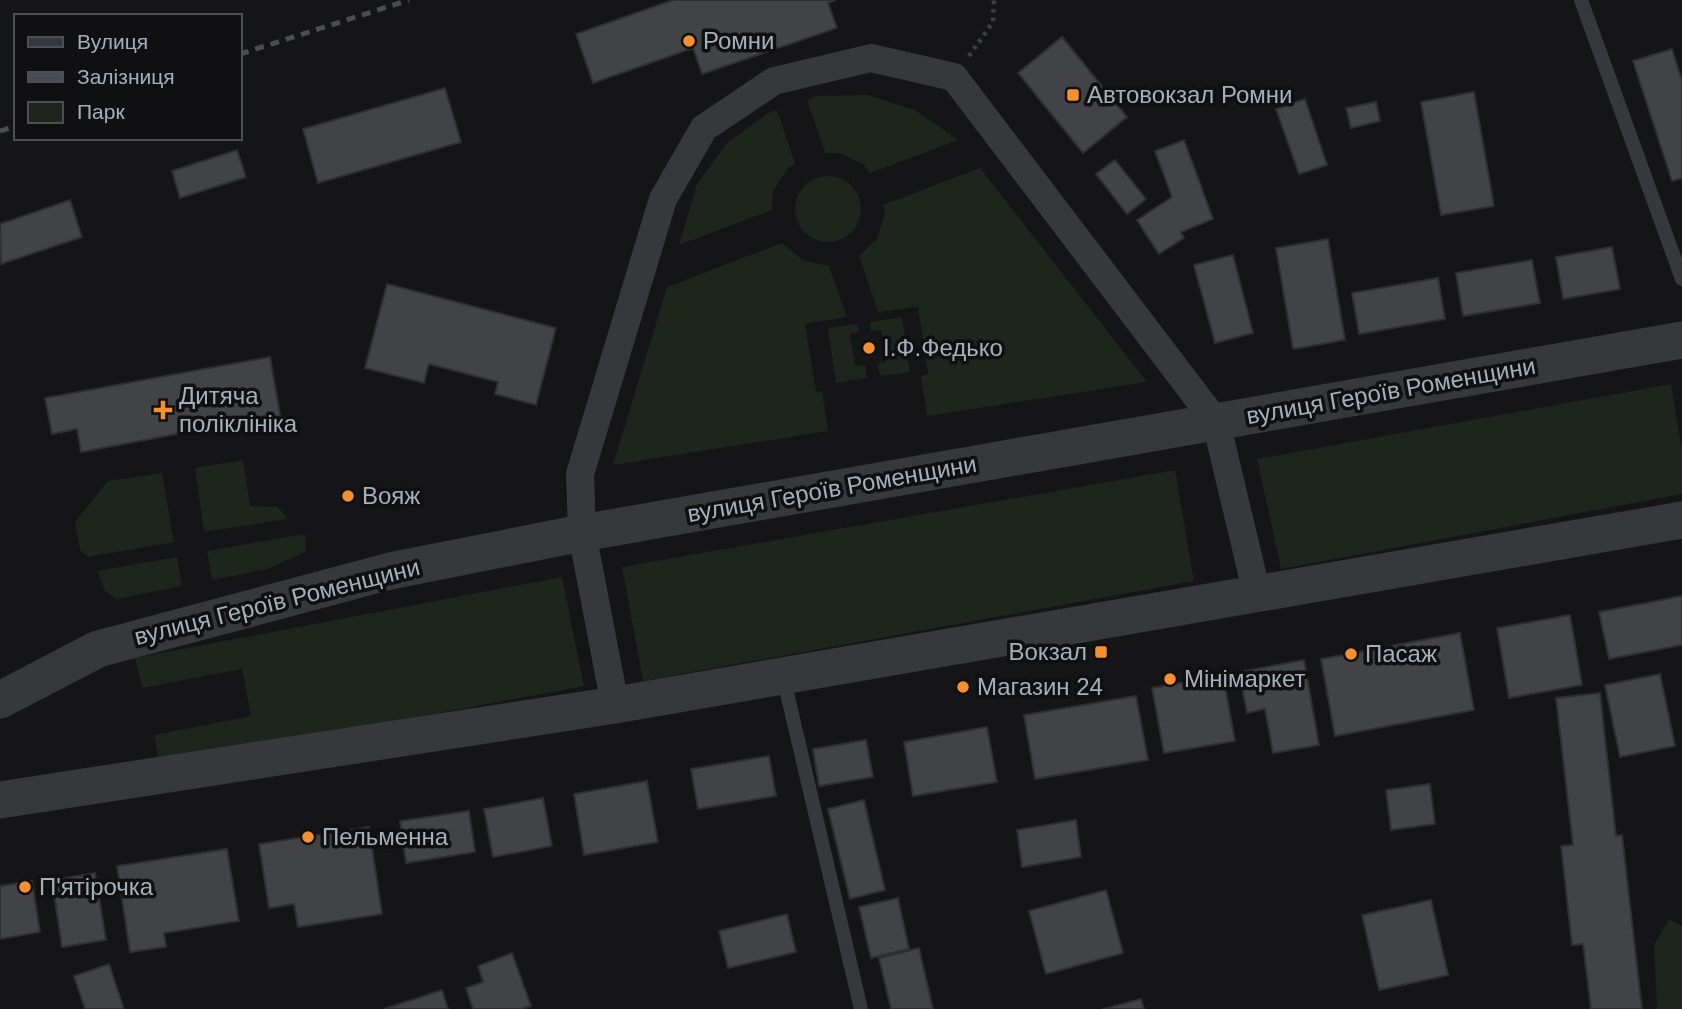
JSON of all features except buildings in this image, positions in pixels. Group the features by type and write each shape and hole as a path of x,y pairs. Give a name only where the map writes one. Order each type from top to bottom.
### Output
{"street":[{"path":"615,705 582,533 580,474 663,199 704,128 774,81 871,58 954,76 1216,422 1258,594"},
{"name":"вулиця Героїв Роменщини","path":"0,700 98,649 390,571 582,533 1682,340"},
{"path":"0,800 615,705 1682,520"}],"lane":[{"path":"1581,0 1682,279"},
{"path":"783,676 861,1009"}],"path":[{"path":"954,76 993,22 994,0"}],"green space":[{"path":"867,95 915,110 958,140 870,173 863,164 839,153 825,153 807,100 816,96"},
{"path":"777,110 795,164 788,168 773,191 772,210 679,245 697,184 727,143 768,113"},
{"path":"980,168 1147,382 927,416 921,376 928,374 918,307 878,312 859,256 877,239 885,213 883,205"},
{"path":"828,176 851,186 861,209 851,232 828,242 805,232 795,209 805,186"},
{"path":"782,243 804,261 829,266 847,317 805,324 816,392 822,391 828,431 613,465 667,287"},
{"path":"902,317 910,372 880,376 878,363 886,362 881,330 871,331 870,322"},
{"path":"857,324 859,332 850,334 855,366 865,365 867,378 836,383 828,328"},
{"path":"1671,384 1682,450 1682,494 1281,569 1257,459"},
{"path":"243,460 250,506 278,507 288,519 204,532 195,468"},
{"path":"1175,470 1194,581 643,681 622,567"},
{"path":"162,473 174,542 88,557 80,550 75,522 108,481"},
{"path":"305,534 306,552 267,569 212,580 207,551"},
{"path":"177,557 182,586 117,599 105,591 97,571"},
{"path":"562,577 584,686 160,765 154,735 251,716 242,669 142,688 135,658"},
{"path":"1669,919 1682,926 1682,1009 1657,1009 1654,945"}],"railway":[{"path":"242,53 409,0"},
{"path":"0,131 14,127"}],"place":[{"name":"Ромни","path":"689,41"},
{"name":"Автовокзал Ромни","path":"1073,95"},
{"name":"І.Ф.Федько","path":"869,348"},
{"name":"Дитяча поліклініка","path":"163,410"},
{"name":"Вояж","path":"348,496"},
{"name":"Вокзал","path":"1101,652"},
{"name":"Пасаж","path":"1351,654"},
{"name":"Мінімаркет","path":"1170,679"},
{"name":"Магазин 24","path":"963,687"},
{"name":"Пельменна","path":"308,837"},
{"name":"П'ятірочка","path":"25,887"}]}
